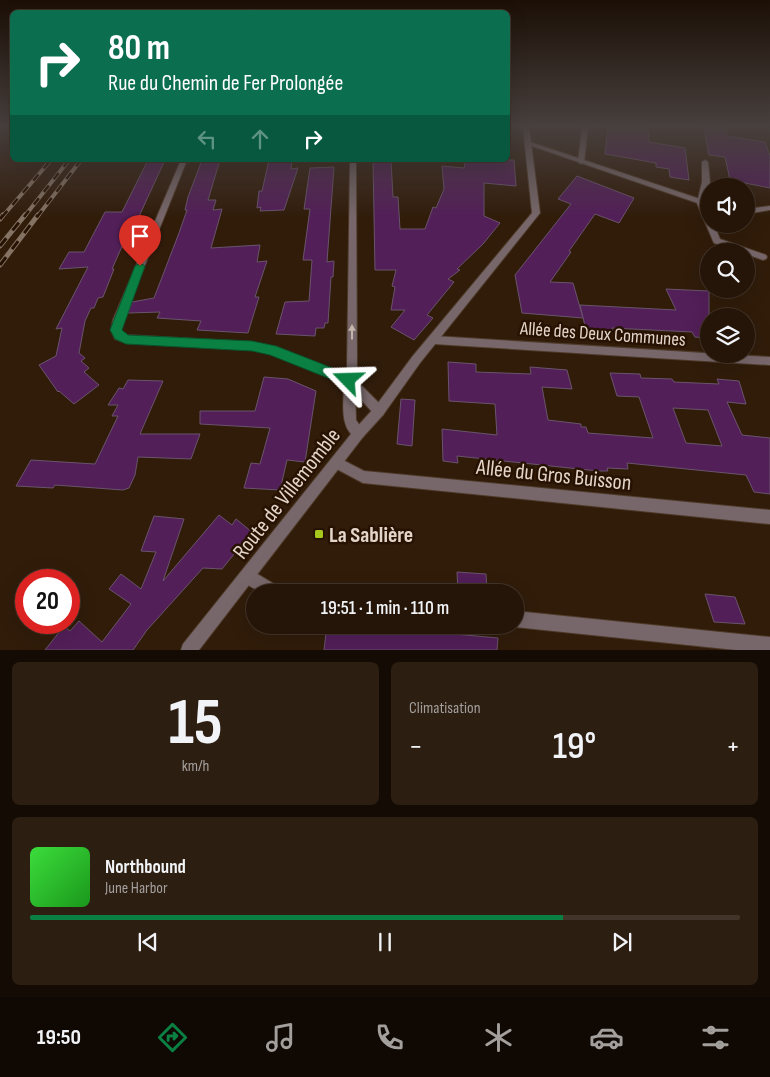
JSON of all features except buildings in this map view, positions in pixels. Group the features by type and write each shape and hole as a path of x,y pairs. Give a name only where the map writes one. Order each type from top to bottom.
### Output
{"street":[{"name":"Route de Villemomble","path":"189,650 249,576 359,433 379,411 536,213 530,157"},
{"path":"568,157 700,202"},
{"path":"581,162 582,157"},
{"path":"183,162 118,320 116,330 119,336 126,339 252,346 272,350 348,380 379,411"},
{"path":"353,162 352,368 348,380 350,422 359,433"},
{"path":"706,162 706,178"},
{"path":"755,210 770,208"},
{"path":"713,233 717,241 723,243"},
{"path":"755,254 763,257"},
{"name":"Allée des Deux Communes","path":"434,340 770,361"},
{"name":"Allée du Gros Buisson","path":"337,463 363,476 770,517"},
{"path":"249,576 262,584"},
{"path":"524,620 770,644"}],"railway":[{"path":"2,217 49,162"},
{"path":"24,217 67,162"},
{"path":"37,217 79,162"},
{"path":"0,219 3,215"},
{"path":"0,246 25,215"},
{"path":"0,265 38,215"}],"place":[{"name":"La Sablière","path":"319,534"}],"route":[{"path":"140,266 118,320 116,330 119,336 126,339 252,346 272,350 348,380"}]}
